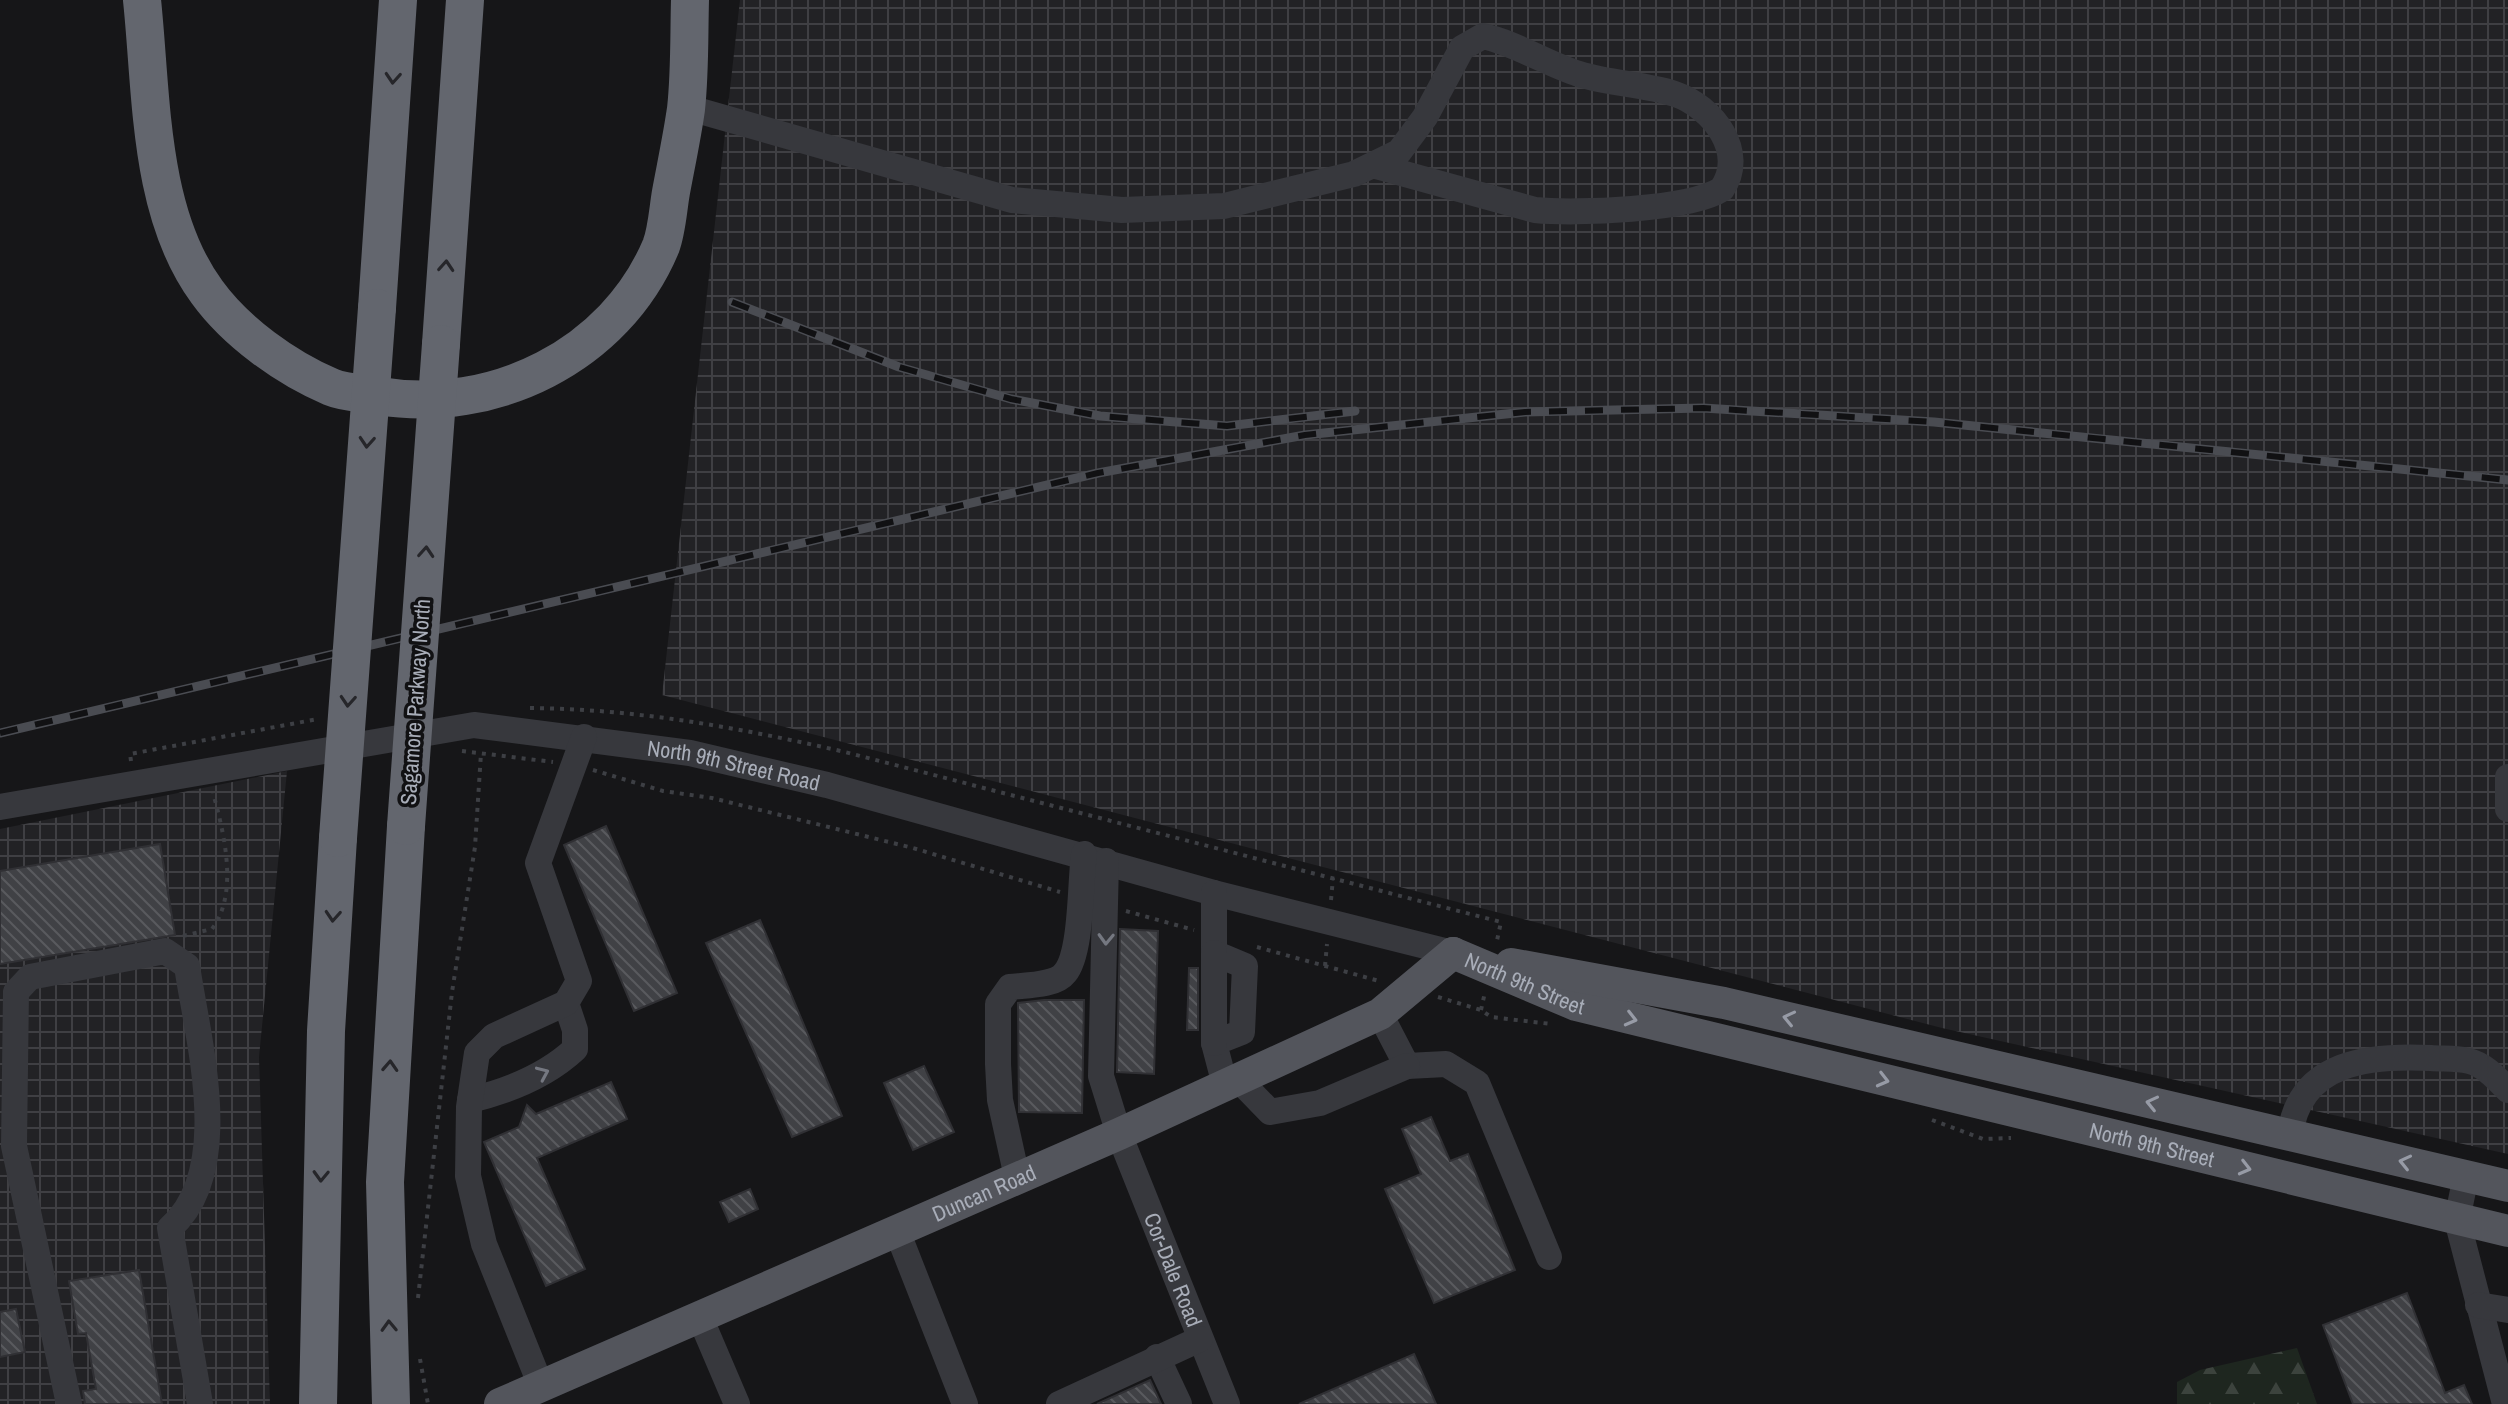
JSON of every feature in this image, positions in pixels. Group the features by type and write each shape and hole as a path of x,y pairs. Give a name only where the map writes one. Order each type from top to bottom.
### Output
{"highway":[{"path":"142,0 166,199 182,246 207,292 288,366 334,388 400,399 471,398 517,384 556,364 594,339 625,307 661,245 686,107 690,0"},
{"path":"318,1404 325,1047 398,0"},
{"name":"Sagamore Parkway North","path":"391,1404 385,1182 406,826 465,0"}],"main road":[{"name":"Duncan Road","path":"500,1404 1119,1134 1380,1014 1453,953"},
{"name":"North 9th Street","path":"1453,953 1724,1003 2508,1186"},
{"name":"North 9th Street","path":"1453,953 1576,1005 2508,1231"}],"street":[{"path":"686,107 1012,200 1122,210 1224,206 1376,166 1399,152 1425,117 1462,48 1483,36 1579,74 1667,92 1693,103 1706,113 1729,143 1731,167 1722,189 1699,200 1562,213 1535,210 1376,166"},
{"name":"North 9th Street Road","path":"0,807 474,725 690,753 827,785 1214,893 1453,953"},
{"path":"541,1386 484,1244 468,1176 470,1100 477,1053 494,1036 566,1003 579,981 538,863 584,737"},
{"path":"2508,777 2508,809"},
{"path":"1017,1177 1000,1100 998,1004 1010,987 1052,981 1065,975 1075,953 1078,897 1095,858"},
{"name":"Cor-Dale Road","path":"1095,858 1105,905 1101,1076 1119,1134 1227,1404"},
{"path":"1214,893 1214,944 1245,966 1242,1032 1214,1043 1231,1081 1270,1112 1320,1103 1407,1066 1446,1064 1477,1083 1549,1257"},
{"path":"69,1404 14,1146 16,992 30,977 165,951 184,964 209,1108 199,1176 187,1213 170,1228 200,1404"},
{"path":"470,1100 555,1068 575,1049 575,1030 566,1003"},
{"path":"1380,1014 1407,1066"},
{"path":"2290,1135 2293,1114 2301,1096 2320,1079 2350,1064 2390,1056 2470,1061 2489,1071 2508,1090"},
{"path":"2466,1176 2457,1220 2505,1404"},
{"path":"897,1231 965,1404"},
{"path":"2478,1305 2508,1310"},
{"path":"699,1315 737,1404"},
{"path":"1059,1404 1200,1339"},
{"path":"1157,1357 1179,1404"}],"path":[{"path":"447,750 573,766 663,791 712,798 913,848 1078,897"},
{"path":"418,1312 452,992 477,834 481,753"},
{"path":"184,964 189,954 182,945 181,937 212,929 226,893 227,871 212,788"},
{"path":"1105,905 1214,944"},
{"path":"1255,947 1325,966"},
{"path":"419,1349 428,1404"}],"shaded area":[{"path":"740,0 2508,0 2508,1154 1942,1028 662,695"},
{"path":"287,771 259,1057 270,1404 0,1404 0,829"}],"green space":[{"path":"2297,1348 2317,1404 2177,1404 2177,1382 2200,1370"}],"building":[{"path":"606,826 677,993 634,1011 564,845"},
{"path":"160,844 175,935 0,964 0,871"},
{"path":"760,920 842,1116 792,1137 706,943"},
{"path":"1120,929 1158,931 1154,1074 1117,1072"},
{"path":"1189,968 1198,968 1198,1030 1187,1030"},
{"path":"1084,1000 1082,1113 1019,1112 1018,1003"},
{"path":"924,1066 954,1132 913,1150 884,1083"},
{"path":"611,1082 627,1119 537,1158 585,1269 546,1286 484,1142 519,1127 527,1105 536,1114"},
{"path":"1431,1117 1450,1161 1468,1154 1515,1270 1434,1303 1385,1189 1421,1174 1402,1129"},
{"path":"750,1189 758,1209 729,1222 720,1202"},
{"path":"139,1270 162,1404 85,1404 83,1391 96,1389 86,1333 78,1334 69,1281"},
{"path":"2407,1293 2445,1393 2464,1385 2472,1404 2353,1404 2323,1325"},
{"path":"16,1309 25,1352 0,1357 0,1312"},
{"path":"1414,1354 1436,1404 1299,1404"},
{"path":"1150,1380 1161,1404 1097,1404"}],"railway":[{"path":"732,302 899,367 1011,399 1100,416 1227,426 1355,411"},
{"path":"0,733 1098,473 1305,435 1525,412 1703,408 1934,422 2508,480"}]}
